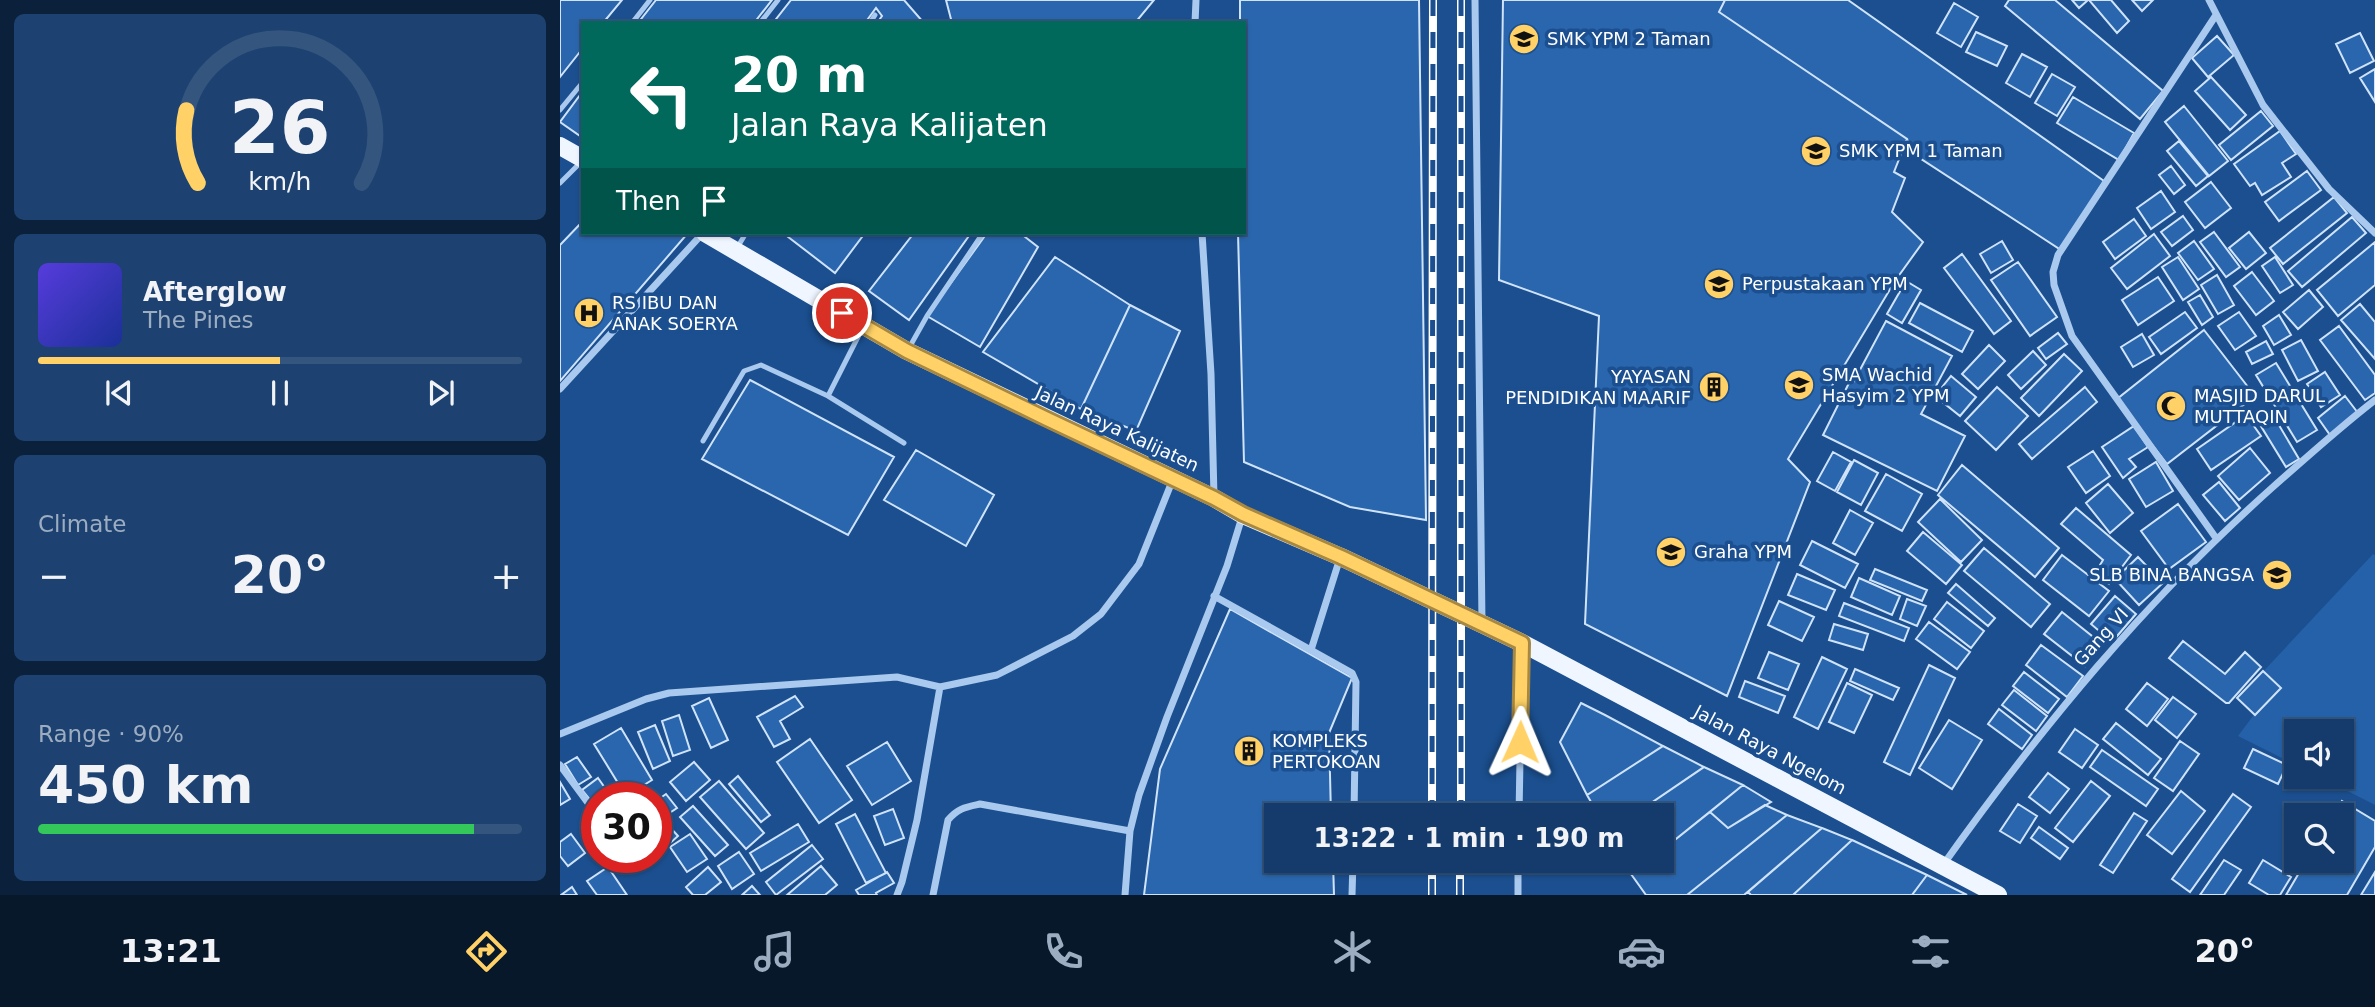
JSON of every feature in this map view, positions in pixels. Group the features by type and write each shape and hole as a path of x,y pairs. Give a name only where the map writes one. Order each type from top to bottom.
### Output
{"main road":[{"path":"560,146 581,158"},
{"name":"Jalan Raya Kalijaten","path":"707,235 907,351 1243,514 1522,643"},
{"name":"Jalan Raya Ngelom","path":"1522,643 1998,895"}],"street":[{"path":"1195,21 1196,0"},
{"path":"1475,0 1482,624"},
{"path":"2209,0 2263,105 2329,189 2375,233"},
{"path":"2216,15 2058,255 2053,272 2054,285 2072,335 2216,538"},
{"path":"560,389 702,235"},
{"path":"1202,235 1211,374 1214,498"},
{"name":"Gang VI","path":"1943,866 1992,796 2083,681 2156,599 2216,538 2341,426 2375,400"},
{"path":"560,734 646,699 669,693 897,677 940,687 997,676 1073,636 1101,614 1139,565 1173,479"},
{"path":"1125,895 1130,831 1139,795 1227,566 1243,514"},
{"path":"1311,650 1341,557"},
{"path":"1214,596 1349,670 1356,682 1354,803"},
{"path":"1519,803 1522,643"},
{"path":"897,895 917,820 940,687"},
{"path":"560,765 581,793"},
{"path":"933,895 948,820 956,811 965,807 980,804 1130,831"},
{"path":"1352,895 1353,873"},
{"path":"1518,873 1518,895"}],"lane":[{"path":"634,21 650,0"},
{"path":"762,21 778,0"},
{"path":"872,21 876,16"},
{"path":"560,110 581,84"},
{"path":"560,183 581,161"},
{"path":"735,251 745,235"},
{"path":"907,351 982,235"},
{"path":"828,396 863,326"},
{"path":"703,441 744,370 761,366 828,396 904,443"}],"shaded area":[{"path":"2373,554 2375,555 2375,805 2344,789 2354,789 2354,719 2284,719 2284,759 2238,736 2274,688 2259,676"}],"building":[{"path":"560,0 622,0 605,21 581,21 581,51 560,77"},
{"path":"656,0 772,0 756,21 640,21"},
{"path":"791,0 904,0 922,21 878,21 882,16 876,8 866,21 775,21"},
{"path":"946,0 1154,0 1137,21 951,21"},
{"path":"1240,0 1419,0 1426,520 1350,507 1244,462 1238,235 1246,235 1246,21 1240,21"},
{"name":"YAYASAN PENDIDIKAN MAARIF","path":"1503,0 1725,0 1719,12 1907,139 1894,172 1905,178 1892,212 1923,242 1895,281 1788,459 1810,482 1727,696 1585,624 1599,316 1499,280"},
{"path":"1725,0 1848,0 2104,181 2061,250 1912,153 1907,139 1719,12"},
{"path":"2009,0 2055,0 2163,91 2140,119 2005,6"},
{"path":"2072,0 2088,0 2079,8"},
{"path":"2089,0 2111,0 2129,21 2117,33"},
{"path":"2132,0 2153,0 2142,11"},
{"path":"1954,3 1978,17 1961,47 1937,33"},
{"path":"1976,32 2007,46 1997,66 1966,52"},
{"path":"2360,33 2374,61 2350,73 2336,44"},
{"path":"2217,36 2234,55 2208,77 2192,58"},
{"path":"2022,54 2047,67 2030,97 2006,83"},
{"path":"2375,69 2375,102 2360,78"},
{"path":"2052,74 2075,87 2057,116 2035,103"},
{"path":"2211,77 2246,115 2230,130 2195,91"},
{"path":"581,94 581,137 560,122"},
{"path":"2073,97 2134,133 2119,160 2057,123"},
{"path":"2184,106 2228,161 2209,176 2165,122"},
{"path":"2261,111 2273,126 2231,160 2219,145"},
{"path":"2280,131 2296,154 2282,163 2291,177 2262,195 2255,183 2250,186 2234,164"},
{"path":"2179,141 2208,176 2196,186 2167,151"},
{"path":"2171,166 2185,185 2174,194 2159,175"},
{"path":"2307,171 2321,190 2279,221 2265,202"},
{"path":"2211,182 2231,208 2205,228 2185,202"},
{"path":"2161,191 2175,212 2151,229 2137,208"},
{"path":"2334,197 2347,213 2283,264 2270,248"},
{"path":"2183,216 2193,230 2172,246 2161,232"},
{"path":"2352,217 2366,233 2302,287 2288,271"},
{"path":"2134,219 2146,236 2115,259 2103,242"},
{"name":"RS IBU DAN ANAK SOERYA","path":"581,223 581,235 686,235 560,381 560,245"},
{"path":"2214,232 2240,267 2226,277 2200,242"},
{"path":"2249,232 2266,253 2246,269 2229,248"},
{"path":"2154,234 2170,256 2127,289 2111,268"},
{"path":"786,235 864,235 835,273"},
{"path":"912,235 970,235 909,320 869,291"},
{"path":"986,235 1023,235 1038,247 980,347 927,316"},
{"path":"2002,241 2013,260 1991,273 1980,254"},
{"path":"2194,241 2214,269 2198,280 2178,253"},
{"path":"2375,242 2375,285 2338,316 2317,290"},
{"path":"1962,254 2011,321 1994,334 1944,268"},
{"path":"1055,257 1130,305 1081,409 983,352"},
{"path":"2178,257 2199,289 2183,300 2162,267"},
{"path":"2275,257 2293,285 2280,293 2262,266"},
{"path":"2018,262 2057,317 2030,336 1991,280"},
{"path":"2252,272 2274,301 2256,315 2234,286"},
{"path":"2217,275 2234,305 2218,314 2201,285"},
{"path":"2158,277 2174,301 2138,325 2122,300"},
{"path":"1906,281 1921,290 1902,323 1887,314"},
{"path":"2309,290 2323,307 2298,329 2283,312"},
{"path":"2200,295 2213,317 2202,325 2188,302"},
{"path":"1920,303 1973,331 1962,352 1909,323"},
{"path":"2360,304 2375,322 2375,359 2341,320"},
{"path":"1130,305 1180,331 1136,431 1081,409"},
{"path":"2185,312 2197,328 2161,354 2149,337"},
{"path":"2239,312 2256,336 2235,350 2218,326"},
{"path":"2279,315 2291,335 2274,345 2263,326"},
{"path":"1886,321 1952,356 1921,414 1965,436 1937,491 1823,435 1851,379 1854,381"},
{"path":"2339,326 2375,375 2375,393 2365,400 2320,340"},
{"path":"2204,330 2255,396 2167,464 2117,399"},
{"path":"2058,333 2067,344 2046,359 2038,348"},
{"path":"2142,334 2154,355 2133,367 2121,347"},
{"path":"2301,340 2318,371 2298,381 2282,350"},
{"path":"2266,341 2273,354 2252,364 2246,352"},
{"path":"1989,345 2005,361 1978,389 1962,374"},
{"path":"2033,351 2046,365 2021,389 2008,375"},
{"path":"2064,354 2082,371 2039,416 2021,398"},
{"path":"2276,363 2317,430 2297,442 2256,375"},
{"path":"2325,372 2340,395 2321,407 2307,384"},
{"path":"1951,376 1976,397 1960,416 1935,396"},
{"path":"750,380 894,457 848,535 702,459"},
{"path":"1997,387 2028,416 1996,450 1965,421"},
{"path":"2085,387 2097,402 2032,459 2019,444"},
{"path":"2345,396 2358,413 2330,435 2318,418"},
{"path":"2246,415 2261,436 2211,470 2197,449"},
{"path":"2273,415 2299,459 2286,467 2259,423"},
{"path":"2134,426 2148,447 2129,459 2136,467 2123,478 2102,447"},
{"path":"2250,448 2270,473 2239,500 2218,476"},
{"path":"916,450 994,495 966,546 884,500"},
{"path":"2093,451 2110,476 2086,493 2068,467"},
{"path":"1833,452 1851,462 1835,491 1817,481"},
{"path":"1854,460 1878,473 1861,505 1837,492"},
{"path":"2156,462 2173,491 2146,507 2129,479"},
{"path":"1962,465 2059,548 2035,577 1938,495"},
{"path":"1886,474 1922,494 1902,531 1865,511"},
{"path":"2219,482 2240,508 2225,521 2203,495"},
{"path":"2108,484 2133,513 2110,533 2086,503"},
{"path":"1940,499 1982,540 1961,562 1918,522"},
{"path":"2178,504 2206,542 2169,569 2141,531"},
{"path":"2076,508 2131,555 2109,584 2094,575 2103,560 2061,524"},
{"path":"1850,510 1873,523 1855,555 1833,543"},
{"path":"1923,532 1962,565 1946,584 1907,551"},
{"path":"1812,541 1858,564 1845,588 1800,565"},
{"path":"1984,548 2050,604 2031,627 1964,571"},
{"path":"2062,555 2109,591 2089,616 2043,580"},
{"path":"2138,557 2163,583 2139,605 2115,579"},
{"path":"1875,569 1927,590 1922,601 1870,580"},
{"path":"1797,574 1835,590 1826,610 1788,595"},
{"path":"1859,578 1900,596 1892,615 1851,597"},
{"path":"1956,584 1995,618 1988,626 1948,593"},
{"path":"2115,596 2136,614 2112,642 2091,624"},
{"path":"1907,599 1926,606 1917,626 1900,619"},
{"path":"1779,601 1814,617 1802,641 1768,625"},
{"path":"1947,602 1984,631 1971,648 1934,619"},
{"path":"1844,603 1909,628 1904,641 1839,616"},
{"name":"KOMPLEKS PERTOKOAN","path":"1230,609 1352,678 1329,733 1331,803 1264,803 1264,873 1333,873 1334,895 1144,895 1160,769"},
{"path":"2062,612 2102,644 2085,666 2044,634"},
{"path":"1929,622 1970,652 1957,669 1916,639"},
{"path":"1834,624 1868,634 1863,650 1829,640"},
{"path":"2183,641 2225,674 2245,652 2261,667 2229,703 2226,703 2169,658"},
{"path":"2041,645 2083,676 2067,697 2026,665"},
{"path":"1769,652 1799,664 1788,690 1758,678"},
{"path":"1822,657 1847,669 1818,729 1794,717"},
{"path":"1929,665 1955,678 1910,775 1884,762"},
{"path":"1855,669 1899,688 1893,700 1850,681"},
{"path":"2263,671 2281,688 2255,715 2237,698"},
{"path":"2024,672 2059,699 2048,713 2013,686"},
{"path":"1745,681 1785,696 1778,713 1739,697"},
{"path":"1847,683 1872,695 1854,733 1829,722"},
{"path":"2147,683 2168,699 2147,726 2126,709"},
{"path":"2014,690 2047,716 2036,731 2002,705"},
{"path":"795,696 803,707 780,721 790,739 774,747 757,717"},
{"path":"2173,697 2196,714 2177,738 2155,720"},
{"path":"709,698 728,740 711,748 692,706"},
{"path":"1581,703 1663,746 1587,795 1560,742"},
{"path":"1999,709 2032,735 2022,749 1988,724"},
{"path":"679,715 690,750 673,756 662,721"},
{"path":"1949,720 1982,740 1952,789 1919,768"},
{"path":"2116,723 2161,759 2148,775 2103,739"},
{"path":"655,725 670,761 653,769 638,732"},
{"path":"621,728 652,780 617,782 594,744"},
{"path":"2075,729 2098,745 2082,768 2059,752"},
{"path":"810,739 852,800 819,823 777,762"},
{"path":"2180,741 2199,754 2173,791 2154,778"},
{"path":"887,742 911,781 872,805 847,766"},
{"path":"1663,746 1704,767 1651,803 1592,803 1587,795"},
{"path":"2253,749 2284,764 2284,771 2278,784 2244,768"},
{"path":"2102,750 2158,789 2146,806 2090,767"},
{"path":"577,757 591,777 578,785 565,764"},
{"path":"694,762 710,780 686,801 670,782"},
{"path":"1704,767 1743,785 1674,841 1674,803 1651,803"},
{"path":"2048,773 2069,789 2050,813 2029,797"},
{"path":"738,776 770,815 761,822 729,784"},
{"path":"719,781 764,833 746,849 700,797"},
{"path":"2091,781 2110,796 2073,842 2055,828"},
{"path":"560,782 570,799 560,805"},
{"path":"1743,785 1771,802 1728,828 1710,812"},
{"path":"2181,791 2205,811 2172,854 2147,835"},
{"path":"2233,794 2251,807 2190,892 2172,879"},
{"path":"2018,804 2037,816 2020,843 2000,831"},
{"path":"1765,805 1787,815 1687,895 1646,895 1631,874 1674,873 1674,841 1710,812 1728,828"},
{"path":"693,806 728,845 715,856 680,817"},
{"path":"2354,808 2375,821 2375,847 2347,895 2286,895 2299,873 2354,873"},
{"path":"893,809 904,838 885,845 874,816"},
{"path":"2134,813 2147,821 2113,873 2100,865"},
{"path":"855,814 886,873 866,883 836,824"},
{"path":"1787,815 1822,828 1744,895 1687,895"},
{"path":"798,824 809,842 761,871 750,853"},
{"path":"2039,827 2068,848 2060,859 2031,838"},
{"path":"1822,828 1852,840 1793,895 1751,895 1748,892"},
{"path":"672,829 678,836 672,841"},
{"path":"571,834 581,848 581,856 568,866 560,856 560,842"},
{"path":"690,834 707,859 687,872 672,850 672,846"},
{"path":"1852,840 1927,875 1912,895 1793,895"},
{"path":"812,845 823,859 776,895 766,882"},
{"path":"739,852 754,874 732,889 718,866"},
{"path":"2224,860 2241,870 2224,895 2200,895"},
{"path":"2263,860 2291,877 2280,895 2269,895 2249,883"},
{"path":"821,866 837,885 825,895 787,895"},
{"path":"708,867 721,882 705,895 693,895 686,887"},
{"path":"887,872 894,883 876,893 877,895 859,895 856,890"},
{"path":"2375,872 2375,895 2361,895"},
{"path":"599,873 612,873 627,895 597,895 587,881"},
{"path":"1927,875 1967,895 1912,895"},
{"path":"752,886 760,895 742,895"},
{"path":"572,887 577,895 561,895"}],"railway":[{"path":"1432,803 1433,0"},
{"path":"1461,0 1461,803"},
{"path":"1432,873 1432,895"},
{"path":"1460,873 1460,895"}],"place":[{"name":"SMK YPM 2 Taman","path":"1524,39"},
{"name":"SMK YPM 1 Taman","path":"1816,151"},
{"name":"Perpustakaan YPM","path":"1719,284"},
{"name":"RS IBU DAN ANAK SOERYA","path":"589,313"},
{"name":"SMA Wachid Hasyim 2 YPM","path":"1799,385"},
{"name":"YAYASAN PENDIDIKAN MAARIF","path":"1714,387"},
{"name":"MASJID DARUL MUTTAQIN","path":"2171,406"},
{"name":"Graha YPM","path":"1671,552"},
{"name":"SLB BINA BANGSA","path":"2277,575"},
{"name":"KOMPLEKS PERTOKOAN","path":"1249,751"}],"route":[{"path":"842,313 907,351 1045,418 1243,514 1522,643 1520,742"}]}
